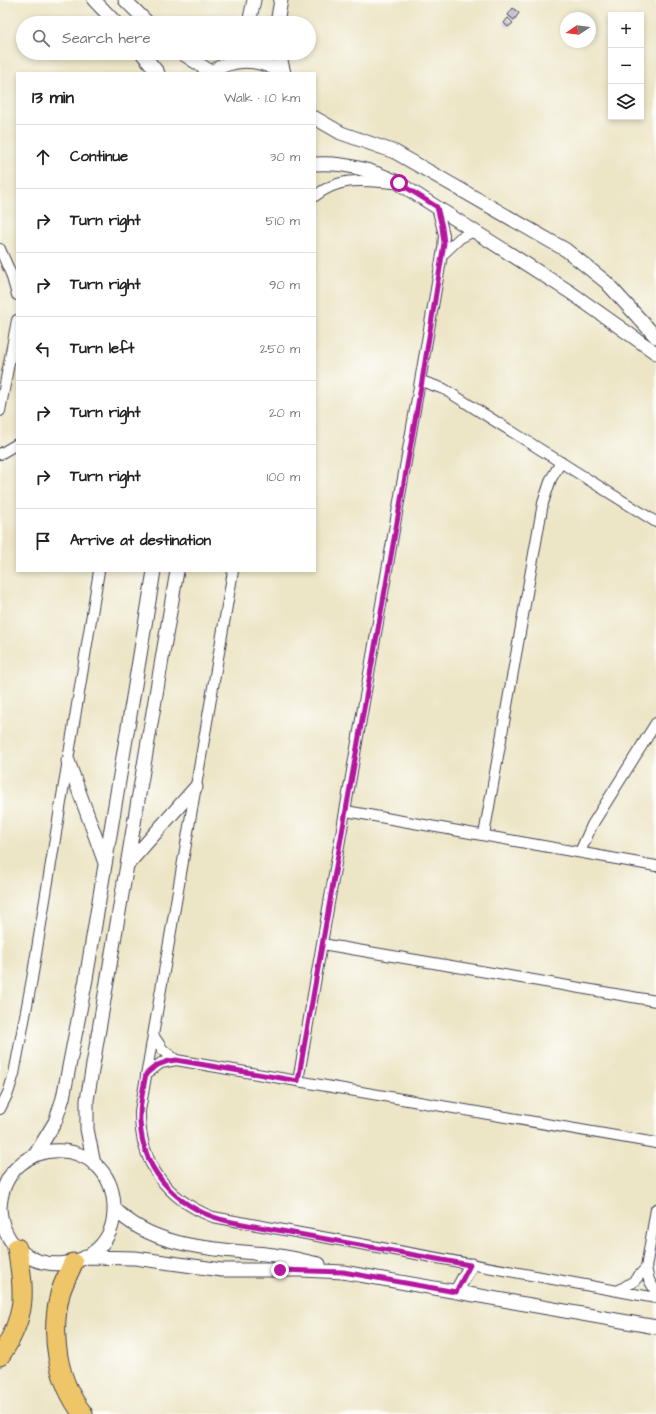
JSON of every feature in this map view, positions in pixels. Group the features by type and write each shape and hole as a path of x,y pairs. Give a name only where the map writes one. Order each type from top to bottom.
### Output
{"highway":[{"path":"0,1356 11,1339 18,1321 22,1303 24,1284 17,1248"},
{"path":"80,1260 61,1292 56,1313 55,1333 57,1354 62,1374 70,1394 83,1414"}],"street":[{"path":"94,0 109,16"},
{"path":"125,0 141,16"},
{"path":"251,16 254,0"},
{"path":"279,16 281,0"},
{"path":"148,60 157,72"},
{"path":"192,60 210,72"},
{"path":"213,72 229,60"},
{"path":"281,60 284,72"},
{"path":"225,64 250,61 262,63 282,72"},
{"path":"316,119 341,133 395,152 566,250 606,282 656,337"},
{"path":"316,164 351,166 368,170 399,183 570,292 656,353"},
{"path":"316,195 332,185 351,180 399,183"},
{"path":"298,1081 422,381 444,235 437,207"},
{"path":"442,255 460,238 474,231"},
{"path":"0,248 13,279 16,291"},
{"path":"0,411 16,325"},
{"path":"422,381 444,389 656,522"},
{"path":"0,454 16,445"},
{"path":"484,835 543,502 551,479 561,462"},
{"path":"0,1109 8,1093 14,1074 99,572"},
{"path":"35,1154 55,1122 64,1098 86,979 154,572"},
{"path":"94,1164 87,1128 87,1100 177,572"},
{"path":"233,572 140,1111 140,1132 145,1151 154,1169 167,1188 193,1209 222,1220 656,1298"},
{"path":"580,852 592,825 656,723"},
{"path":"68,761 105,864"},
{"path":"128,864 196,787"},
{"path":"346,811 656,866"},
{"path":"322,944 656,1001"},
{"path":"153,1035 163,1050 176,1060"},
{"path":"146,1074 161,1063 176,1060 656,1143"},
{"path":"80,1260 101,1244 107,1236 112,1222 114,1208 111,1188 104,1175 86,1158 70,1152 52,1150 35,1154 6,1173 0,1208 1,1223 6,1233 17,1248 33,1260 43,1263 63,1264 80,1260 135,1258 222,1270 302,1270 343,1272"},
{"path":"114,1208 132,1224 158,1237 220,1250 295,1259 343,1272 656,1327"},
{"path":"656,1209 646,1268 649,1280 656,1292"},
{"path":"456,1292 470,1265"},
{"path":"618,1291 634,1281 646,1268"}],"building":[{"path":"513,8 519,13 514,20 508,15"},
{"path":"508,18 513,23 508,27 504,23"}],"route":[{"path":"280,1270 322,1270 343,1272 456,1292 470,1265 232,1222 212,1217 193,1209 167,1188 149,1160 140,1132 140,1111 146,1074 161,1063 176,1060 298,1081 422,381 444,243 444,235 437,207 399,183"}]}
